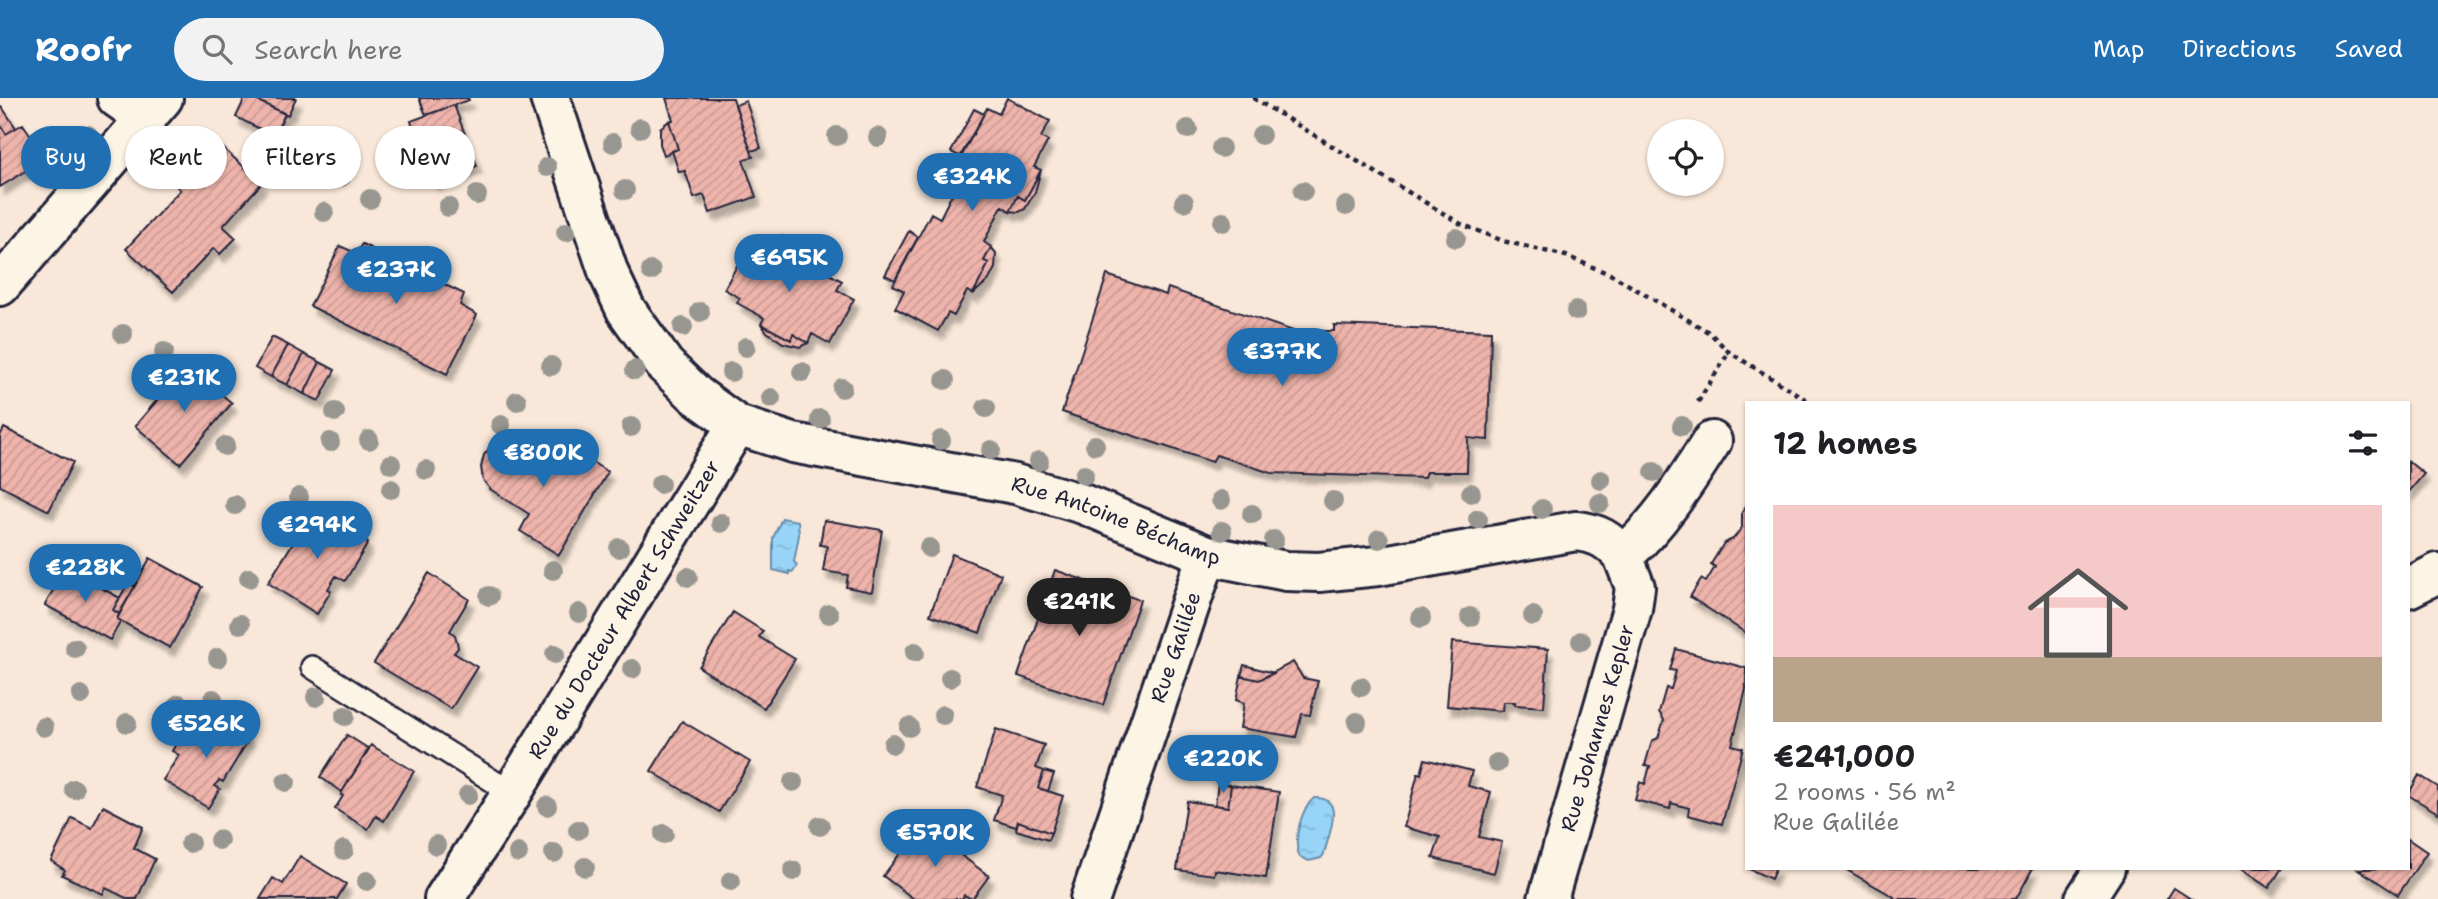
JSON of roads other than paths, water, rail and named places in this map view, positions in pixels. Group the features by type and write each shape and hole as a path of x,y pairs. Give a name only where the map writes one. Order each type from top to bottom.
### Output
{"street":[{"name":"Rue Antoine Béchamp","path":"550,98 609,274 626,310 666,365 696,395 737,425 793,443 1015,484 1083,504 1207,555 1286,571 1328,571 1378,566 1576,531 1601,536 1623,556"},
{"path":"0,286 143,105"},
{"name":"Rue du Docteur Albert Schweitzer","path":"444,899 512,793 737,425"},
{"path":"1623,556 1651,530 1712,441"},
{"name":"Rue Galilée","path":"1090,899 1207,555"},
{"name":"Rue Johannes Kepler","path":"1548,899 1632,608 1635,587 1623,556"},
{"path":"2410,587 2438,573"},
{"path":"2085,899 2104,870"}],"lane":[{"path":"312,667 512,793"}],"water":[{"path":"782,518 798,521 799,535 794,562 797,565 789,574 773,570 773,538"},
{"path":"1314,798 1330,803 1333,818 1324,854 1321,858 1309,861 1300,857 1297,834 1305,810"}]}
